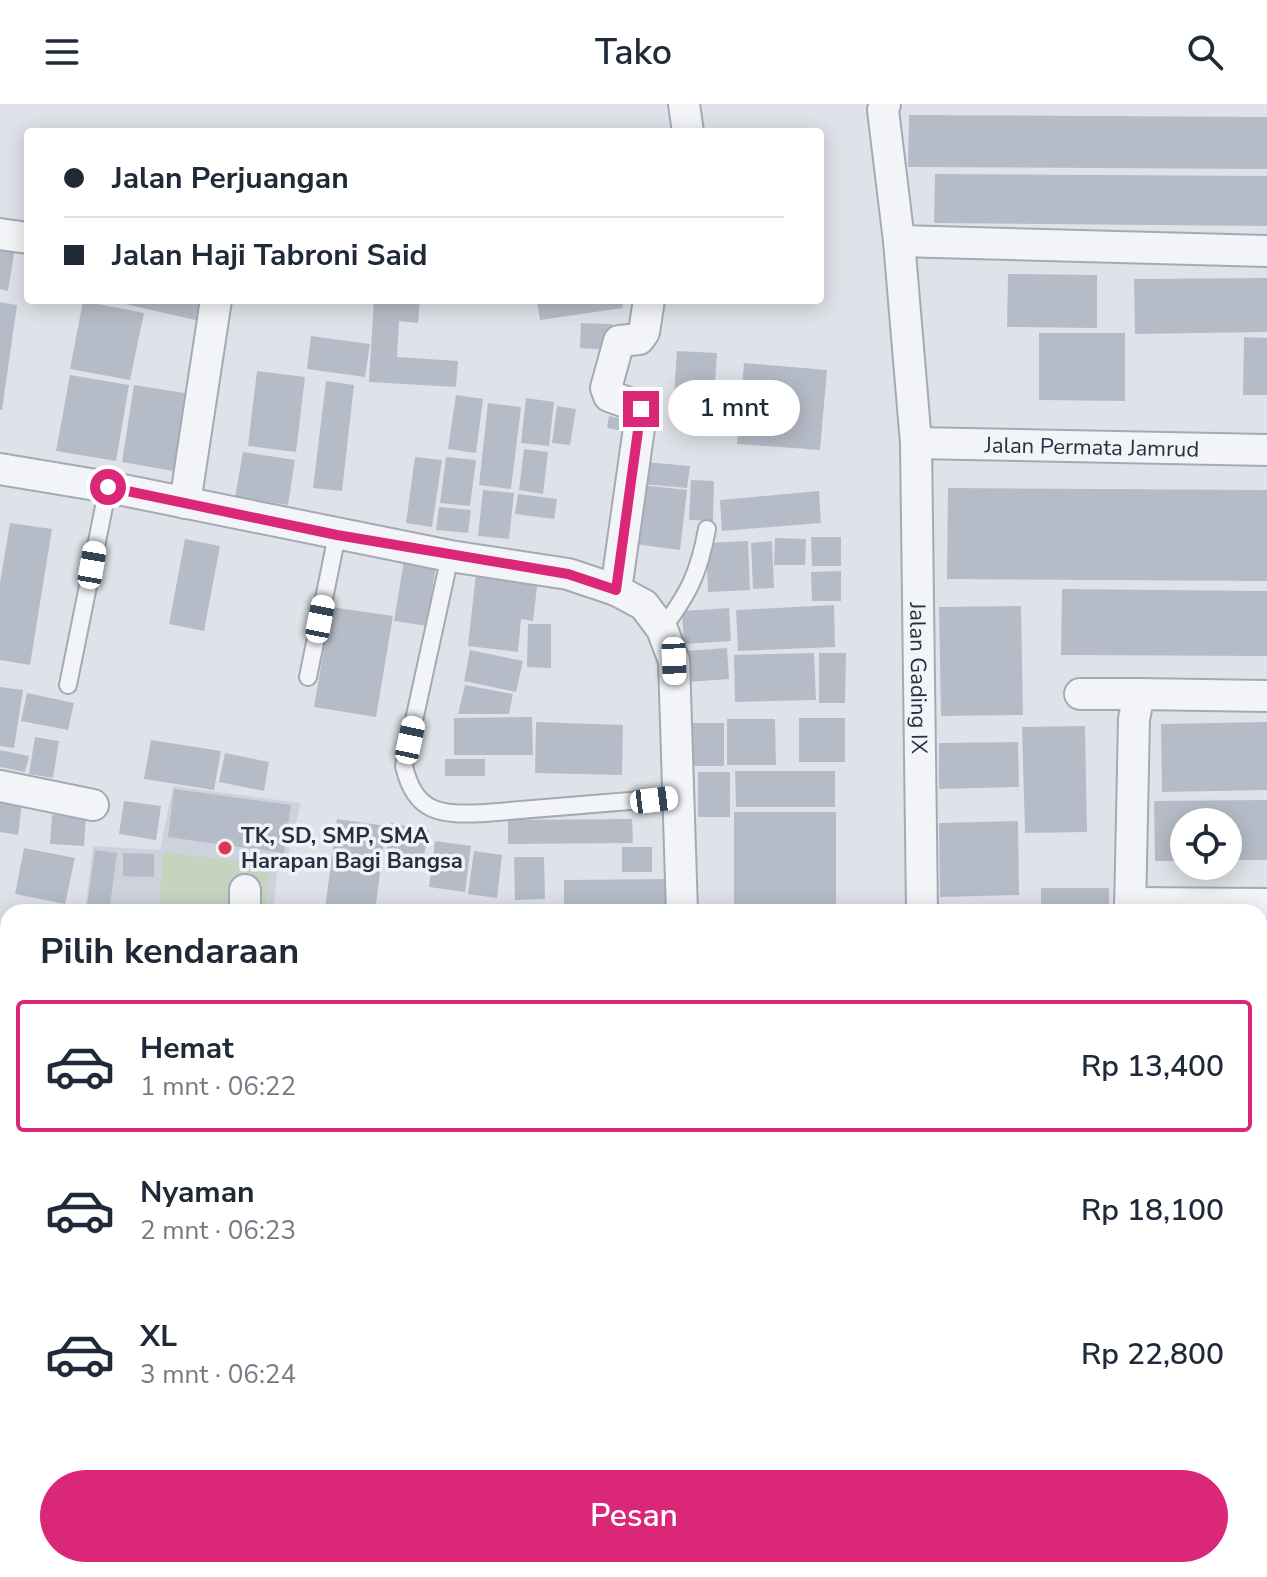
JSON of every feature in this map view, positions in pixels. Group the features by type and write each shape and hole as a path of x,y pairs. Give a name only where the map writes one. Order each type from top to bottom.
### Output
{"street":[{"path":"684,104 687,128"},
{"name":"Jalan Gading IX","path":"885,104 883,110 899,241 916,443 922,904"},
{"path":"0,234 24,237"},
{"path":"899,241 1267,251"},
{"path":"185,503 215,304"},
{"path":"616,590 641,414 637,406 609,396 606,388 619,341 643,336 648,304"},
{"name":"Jalan Permata Jamrud","path":"916,443 1267,450"},
{"path":"0,469 108,487 450,556 568,574 616,590 644,605 662,629 674,661 682,904"},
{"path":"1080,694 1136,706 1267,696"},
{"path":"1130,904 1136,706"},
{"path":"0,786 93,805"}],"lane":[{"path":"68,685 108,487"},
{"path":"662,629 684,600 700,565 707,529"},
{"path":"308,677 337,535"},
{"path":"450,556 404,766 409,787 425,806 456,814 470,814 678,797"}],"shaded area":[{"name":"TK, SD, SMP, SMA Harapan Bagi Bangsa","path":"173,786 301,803 286,863 278,865 274,904 86,904 93,846 160,850"}],"green space":[{"path":"163,852 269,865 267,904 160,904"}],"building":[{"path":"909,115 1267,117 1267,169 908,167"},
{"path":"935,174 1267,176 1267,226 934,223"},
{"path":"0,245 15,247 8,291 0,289"},
{"path":"1008,274 1097,275 1097,328 1007,327"},
{"path":"1267,278 1267,332 1135,334 1134,279"},
{"path":"0,302 17,305 2,410 0,410"},
{"path":"82,304 144,313 130,380 70,369"},
{"path":"125,304 208,304 204,322"},
{"path":"374,304 420,304 418,323 399,321 397,357 458,361 456,387 369,382"},
{"path":"538,304 622,304 623,308 540,320"},
{"path":"581,323 612,324 611,350 580,348"},
{"path":"1039,333 1125,333 1125,401 1039,400"},
{"path":"311,336 370,344 365,377 307,369"},
{"path":"1244,337 1267,338 1267,395 1243,395"},
{"path":"677,351 717,353 713,410 673,407"},
{"path":"744,363 827,370 820,450 737,444"},
{"path":"257,371 305,377 296,452 248,446"},
{"path":"70,375 129,385 116,461 56,451"},
{"path":"326,381 354,385 342,491 313,488"},
{"path":"134,385 197,395 185,473 122,462"},
{"path":"456,395 483,399 476,453 448,449"},
{"path":"526,398 554,402 549,446 521,443"},
{"path":"488,403 521,407 511,489 479,485"},
{"path":"557,406 576,409 570,445 552,443"},
{"path":"609,416 631,421 629,432 607,428"},
{"path":"524,449 548,452 543,494 519,490"},
{"path":"243,452 295,460 288,505 235,497"},
{"path":"415,457 442,460 432,527 406,523"},
{"path":"446,457 476,460 470,506 440,503"},
{"path":"644,462 690,466 687,488 642,484"},
{"path":"691,480 714,481 713,521 689,520"},
{"path":"642,485 687,490 680,550 634,544"},
{"path":"948,488 1267,490 1267,581 947,579"},
{"path":"483,490 514,493 509,539 478,536"},
{"path":"819,491 821,523 722,531 720,500"},
{"path":"518,494 557,499 554,519 515,514"},
{"path":"439,507 471,510 468,533 436,530"},
{"path":"10,523 52,529 30,665 0,660 0,583"},
{"path":"811,537 841,537 841,566 812,566"},
{"path":"775,538 806,539 805,565 774,565"},
{"path":"185,539 220,546 204,631 169,624"},
{"path":"748,541 750,590 708,592 706,543"},
{"path":"772,541 774,588 753,589 751,543"},
{"path":"404,560 436,566 427,626 394,621"},
{"path":"841,571 841,601 812,601 811,572"},
{"path":"476,573 538,579 533,621 521,619 518,652 468,646"},
{"path":"1062,589 1267,591 1267,656 1061,655"},
{"path":"834,605 835,647 738,651 736,610"},
{"path":"1021,606 1023,715 941,716 939,607"},
{"path":"331,607 393,616 376,717 314,707"},
{"path":"729,608 731,641 684,644 682,611"},
{"path":"528,624 551,624 551,668 527,667"},
{"path":"727,648 729,679 687,682 684,651"},
{"path":"470,650 523,661 516,692 464,681"},
{"path":"814,653 816,700 735,702 734,655"},
{"path":"819,653 846,653 845,703 819,703"},
{"path":"465,685 513,694 509,714 458,714"},
{"path":"0,687 23,690 14,748 0,746"},
{"path":"27,693 74,703 68,730 21,721"},
{"path":"532,717 533,755 454,755 454,718"},
{"path":"799,718 845,718 845,762 799,762"},
{"path":"727,719 775,719 776,765 727,765"},
{"path":"536,722 623,725 622,775 535,773"},
{"path":"1267,722 1267,790 1162,792 1161,724"},
{"path":"692,723 724,723 724,766 692,766"},
{"path":"1085,726 1087,832 1025,833 1022,727"},
{"path":"35,737 59,741 53,778 29,774"},
{"path":"151,740 221,751 214,790 144,779"},
{"path":"1018,742 1019,787 939,789 939,743"},
{"path":"0,750 29,756 25,772 0,767"},
{"path":"225,753 269,762 264,791 219,782"},
{"path":"445,759 485,759 485,776 445,776"},
{"path":"735,771 835,771 835,807 736,807"},
{"path":"698,772 730,772 730,817 698,817"},
{"path":"174,789 291,805 284,853 168,837"},
{"path":"0,800 22,803 18,835 0,832"},
{"path":"1267,800 1267,860 1242,860 1242,808 1170,808 1170,861 1155,861 1154,801"},
{"path":"124,801 161,806 156,840 119,834"},
{"path":"734,812 836,812 836,904 734,904"},
{"path":"52,815 86,816 84,846 50,844"},
{"path":"337,819 386,826 376,904 326,904"},
{"path":"632,819 633,843 508,844 508,820"},
{"path":"1018,821 1019,895 940,897 939,823"},
{"path":"391,823 429,830 422,866 385,859"},
{"path":"435,841 471,846 465,892 429,887"},
{"path":"622,847 652,847 652,872 622,872"},
{"path":"24,848 75,858 65,904 15,894"},
{"path":"95,850 117,853 110,904 87,904"},
{"path":"474,851 502,855 497,898 468,894"},
{"path":"123,853 154,854 154,877 123,876"},
{"path":"514,857 544,857 545,899 515,900"},
{"path":"668,879 668,904 564,904 564,880"},
{"path":"1041,888 1109,888 1109,904 1041,904"}],"place":[{"name":"TK, SD, SMP, SMA Harapan Bagi Bangsa","path":"225,848"}],"route":[{"path":"108,487 337,535 568,574 616,590 641,409"}]}
